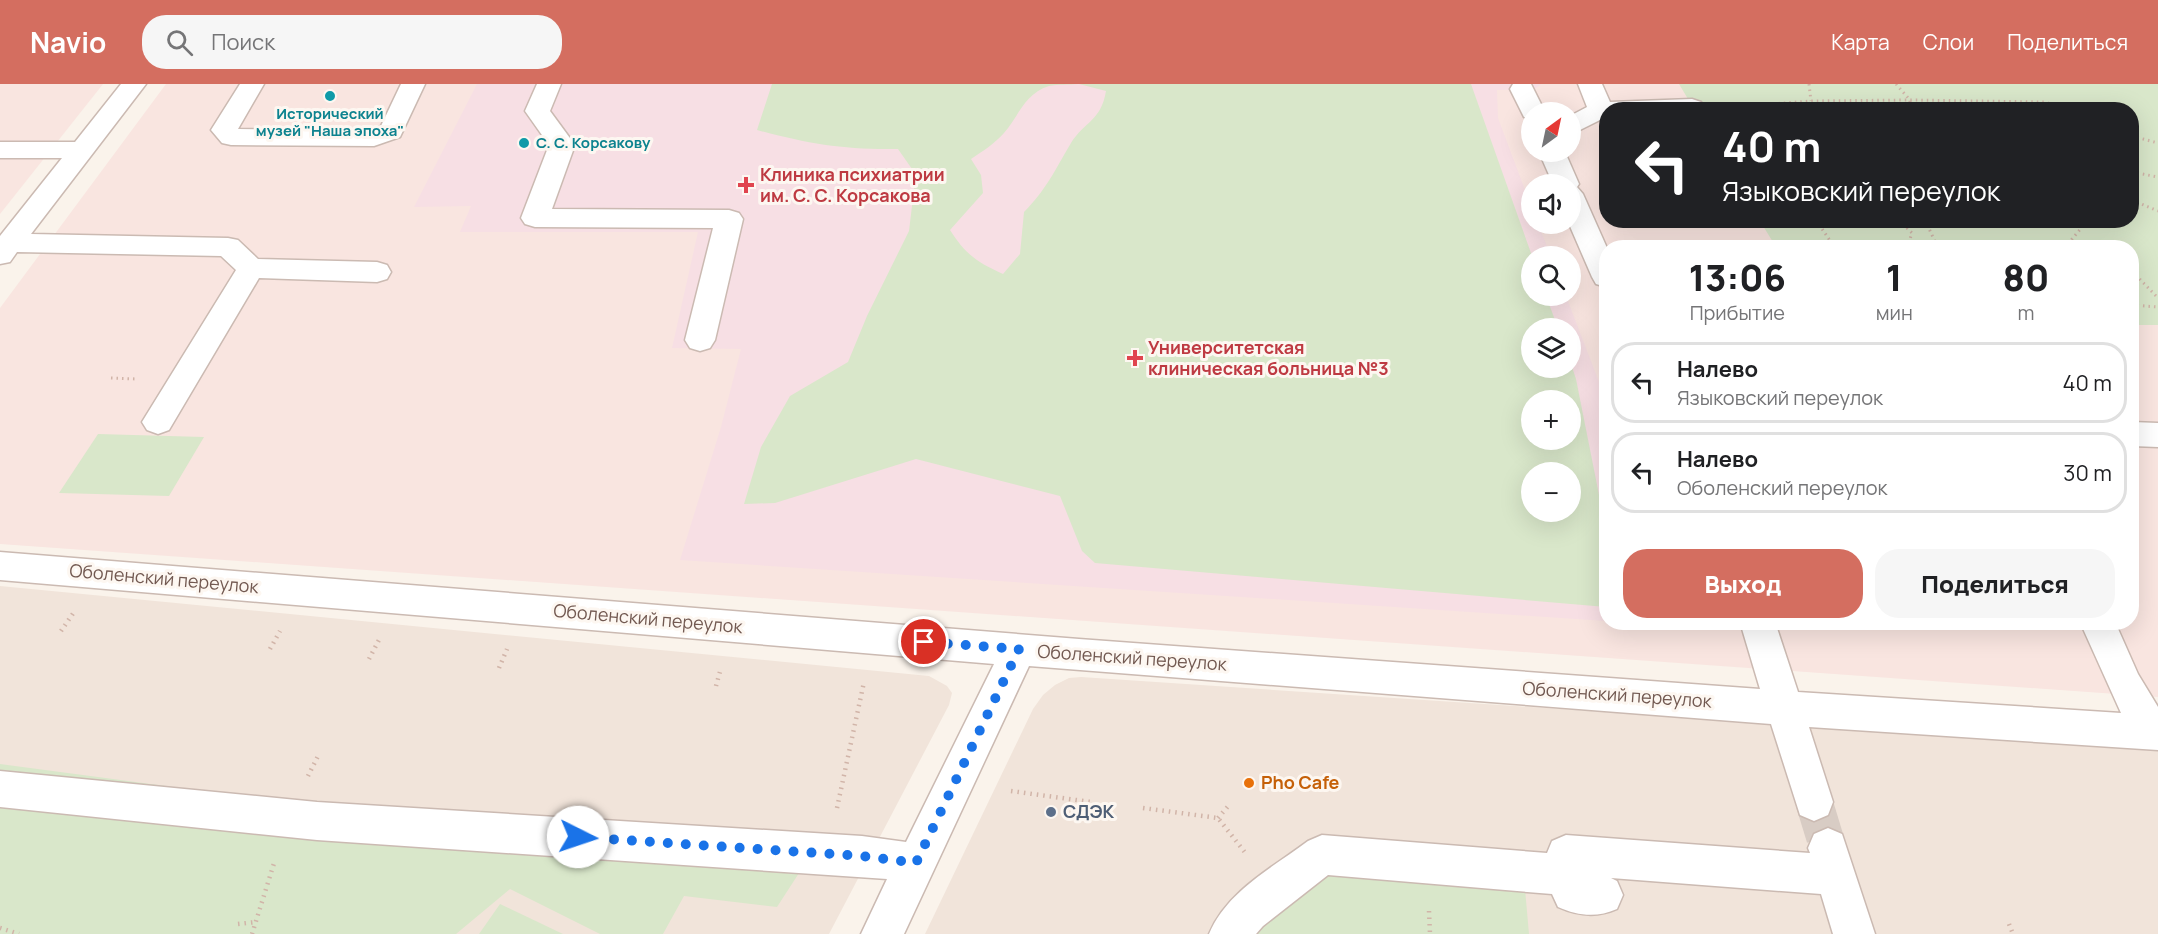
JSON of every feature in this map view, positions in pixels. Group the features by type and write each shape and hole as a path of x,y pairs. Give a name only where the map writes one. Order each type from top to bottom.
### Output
{"street":[{"path":"5,250 134,84"},
{"path":"252,84 224,130 231,137 374,138 391,131 413,84"},
{"path":"549,84 537,111 562,145 535,218 729,219 700,340"},
{"path":"1590,84 1600,102"},
{"path":"1522,89 1528,102"},
{"path":"1581,122 1599,113"},
{"path":"0,150 83,150"},
{"path":"1581,219 1599,261"},
{"path":"5,250 228,247 250,268 377,272"},
{"path":"158,422 250,268"},
{"path":"2139,434 2158,435"},
{"name":"Оболенский переулок","path":"0,566 1019,649 1785,708 2155,733"},
{"path":"1760,630 1814,802"},
{"path":"2101,630 2125,685 2155,733"},
{"path":"882,934 1019,649"},
{"path":"0,789 317,821 862,856 916,863"},
{"path":"1230,934 1248,910 1322,855 1570,874"},
{"path":"1602,895 1572,893 1566,855 1832,861 1854,934"}],"path":[{"path":"1809,84 1811,101"},
{"path":"1896,84 1910,100"},
{"path":"1800,102 1910,100 2045,102"},
{"path":"2139,138 2158,143"},
{"path":"2139,173 2158,177"},
{"path":"2139,203 2158,211"},
{"path":"2071,240 2081,228"},
{"path":"2139,278 2158,298"},
{"path":"2139,306 2158,307"},
{"path":"62,631 80,603"},
{"path":"270,649 285,623"},
{"path":"369,659 382,633"},
{"path":"499,668 508,646"},
{"path":"716,686 721,668"},
{"path":"826,854 864,682"},
{"path":"1011,791 1091,802"},
{"path":"1218,818 1230,804"},
{"path":"1143,808 1218,818 1275,891"},
{"path":"238,924 256,922"},
{"path":"2009,924 2013,934"},
{"path":"0,928 19,934"}],"shaded area":[{"path":"0,84 103,84 0,214"},
{"path":"166,84 2158,84 2158,697 0,544 0,308"},
{"name":"Университетская клиническая больница №3","path":"477,84 1541,84 1535,89 1497,90 1498,118 1521,179 1521,234 1542,234 1547,246 1521,246 1521,306 1570,306 1574,318 1521,318 1521,378 1581,378 1581,335 1599,382 1599,621 680,560 721,427 741,349 672,348 698,232 460,232 471,206 414,207"},
{"path":"0,586 929,676 947,686 952,693 949,705 829,934 0,934"},
{"path":"1069,678 2158,749 2158,934 925,934 1033,709 1043,695 1055,685"}],"green space":[{"name":"Университетская клиническая больница №3","path":"772,84 1078,84 1049,86 1034,94 1000,137 971,159 981,175 983,193 950,230 961,246 973,257 1003,274 1020,254 1024,212 1044,188 1076,136 1096,115 1104,101 1106,91 1079,84 1471,84 1521,225 1521,234 1524,234 1528,246 1521,246 1521,306 1550,306 1554,318 1521,318 1521,378 1576,378 1578,390 1521,390 1521,450 1581,450 1581,404 1599,495 1599,606 1095,563 1082,551 1060,496 916,459 775,503 744,504 761,447 790,396 848,362 867,316 909,231 914,189 912,169 898,149 827,145 757,130"},
{"path":"1679,84 2158,84 2158,325 2139,325 2139,240 1772,240 1764,228 2139,228 2139,102 1690,102"},
{"path":"98,434 204,437 169,496 59,493"},
{"path":"0,764 801,870 777,907 684,896 663,934 600,934 510,889 456,934 0,934"},
{"path":"1327,870 1525,889 1529,934 1250,934"},
{"path":"500,904 563,934 479,934"}],"tunnel":[{"path":"1814,802 1828,848"}],"place":[{"name":"Исторический музей \"Наша эпоха\"","path":"330,96"},
{"name":"С. С. Корсакову","path":"524,143"},
{"name":"Клиника психиатрии им. С. С. Корсакова","path":"746,185"},
{"name":"Университетская клиническая больница №3","path":"1135,358"},
{"name":"Pho Cafe","path":"1249,783"},
{"name":"СДЭК","path":"1051,812"}],"route":[{"path":"578,837 862,856 916,863 1019,649 924,642"}]}
